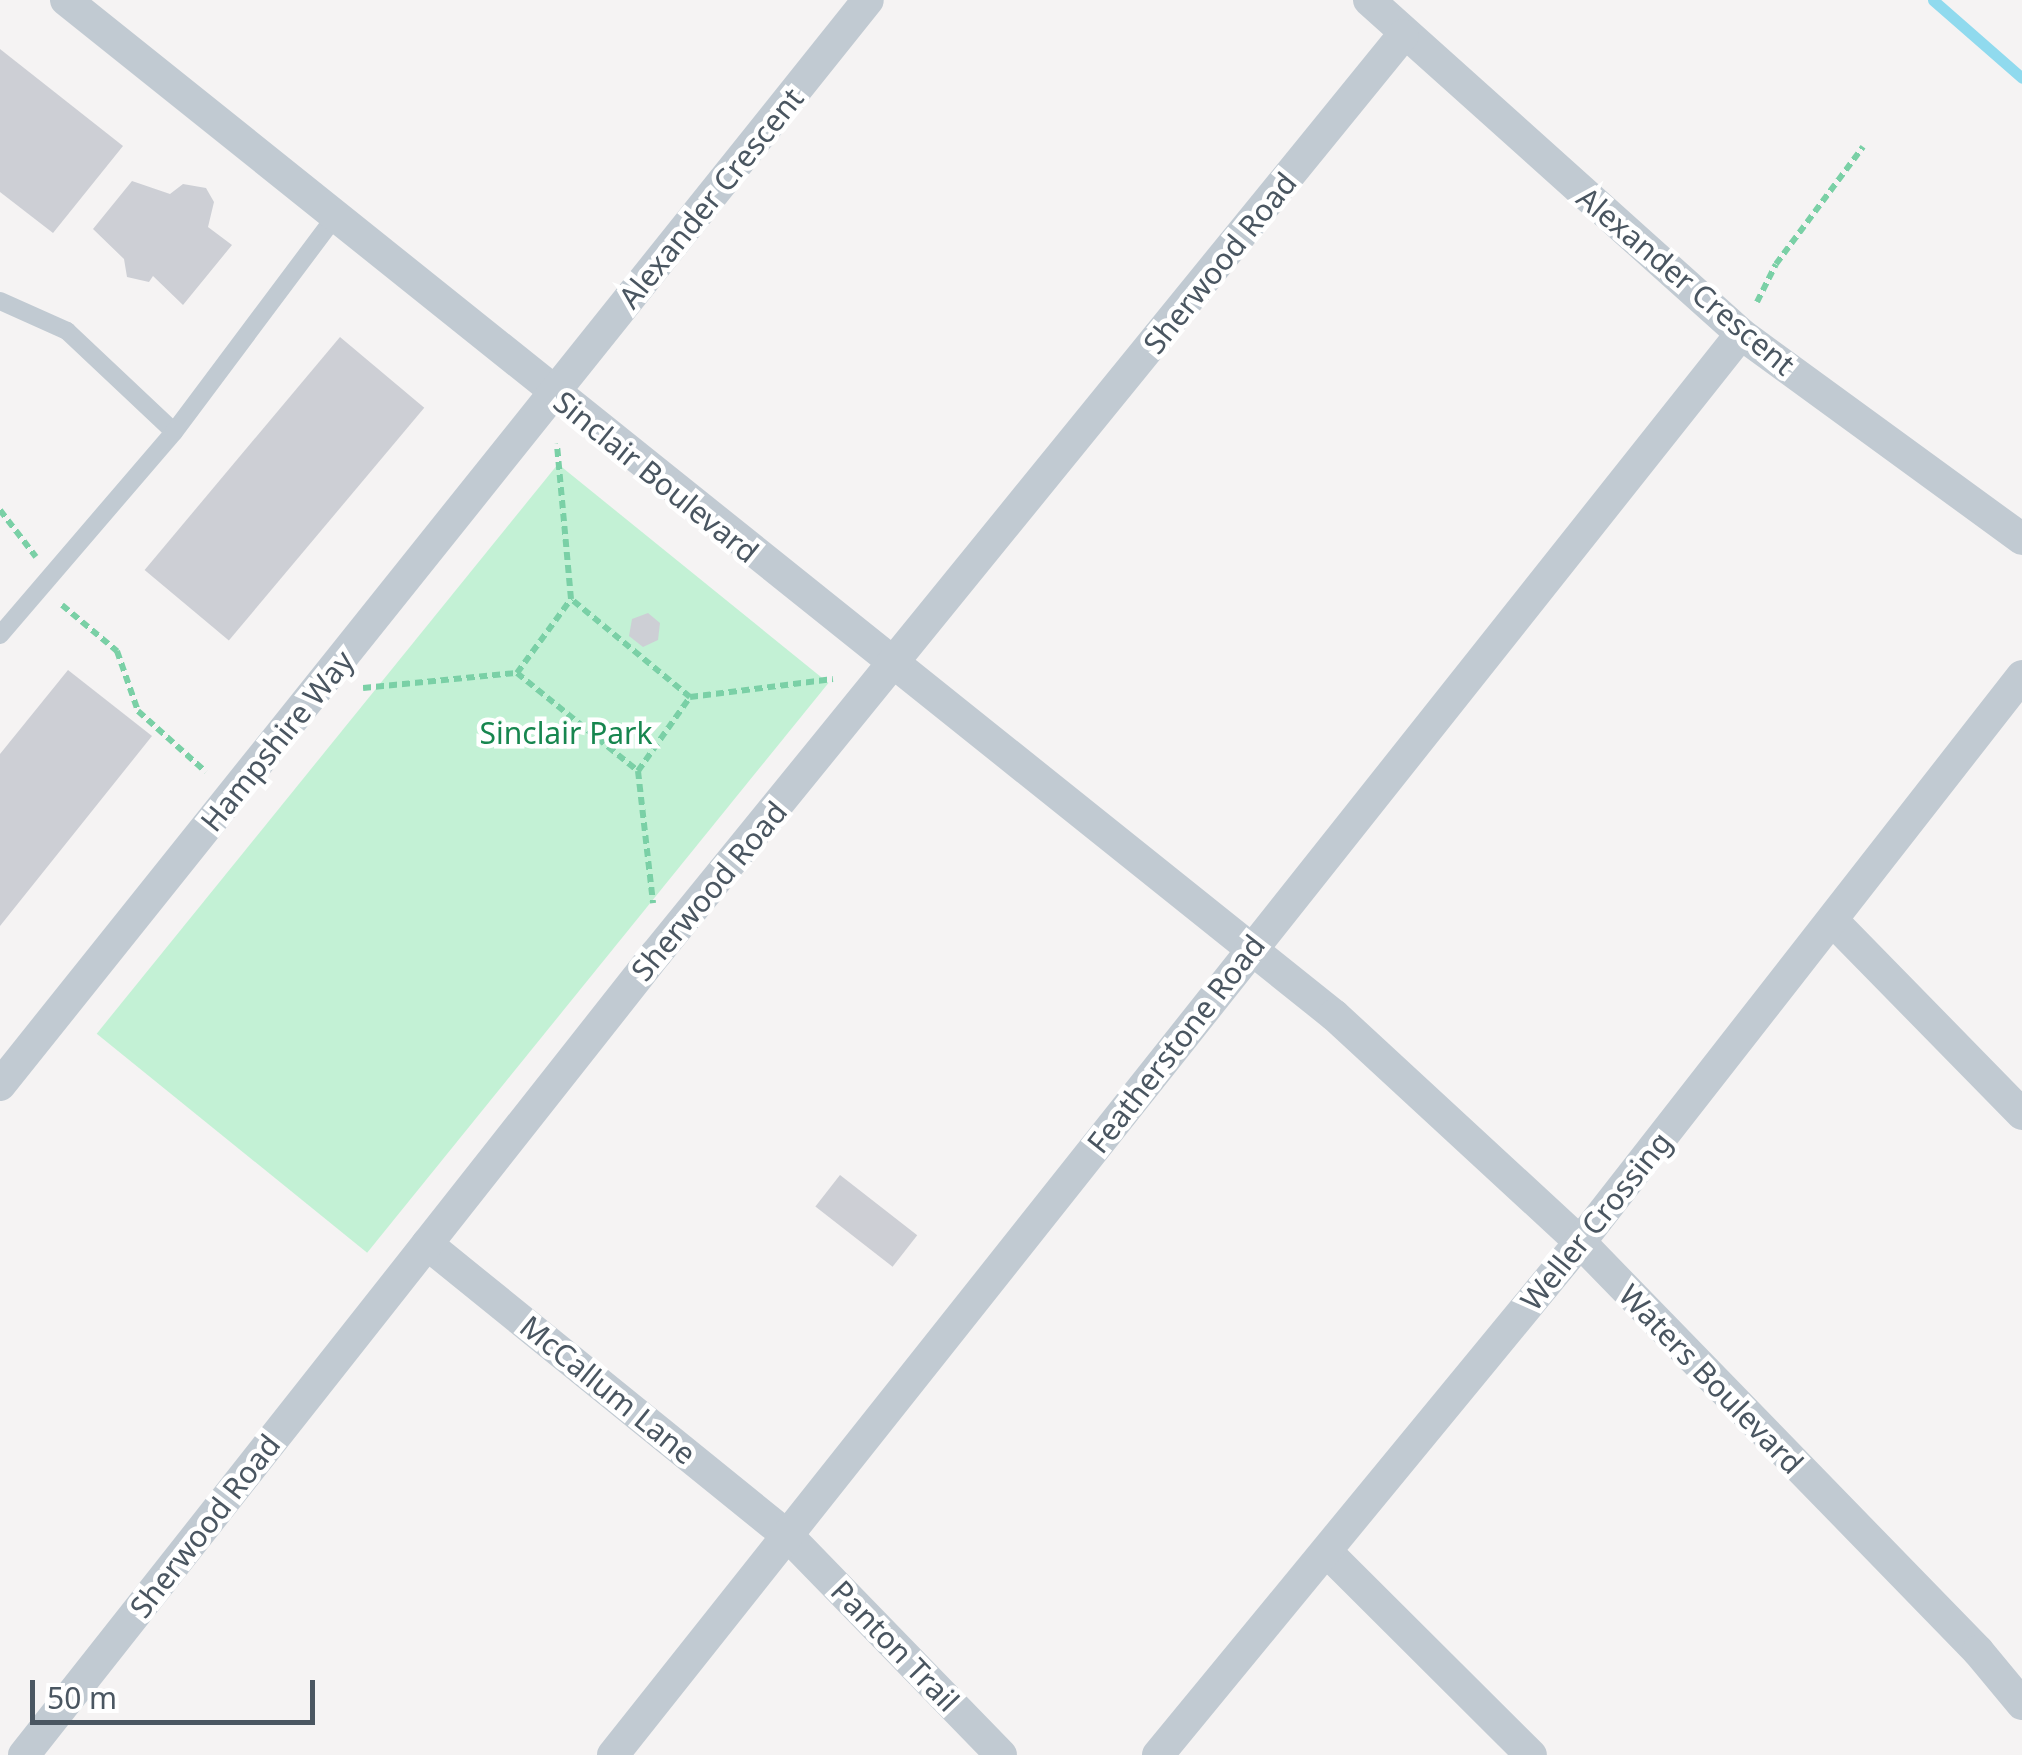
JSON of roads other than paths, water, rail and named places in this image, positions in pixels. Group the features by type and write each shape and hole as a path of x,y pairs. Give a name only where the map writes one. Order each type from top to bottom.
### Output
{"street":[{"name":"Sinclair Boulevard","path":"66,0 338,212 552,395 1252,947"},
{"name":"Alexander Crescent","path":"552,395 868,0"},
{"name":"Alexander Crescent","path":"1370,0 1403,35 1741,334 2022,538"},
{"name":"Sherwood Road","path":"24,1755 656,954 895,667 1403,35"},
{"name":"Featherstone Road","path":"613,1755 1741,334"},
{"name":"Hampshire Way","path":"0,1086 552,395"},
{"name":"Weller Crossing","path":"1158,1755 1329,1554 1580,1242 2022,676"},
{"path":"1834,921 2022,1114"},
{"name":"Waters Boulevard","path":"1252,947 1580,1242 1978,1650 2022,1704"},
{"name":"McCallum Lane","path":"427,1244 788,1537"},
{"name":"Panton Trail","path":"788,1537 1001,1755"},
{"path":"1329,1554 1531,1755"}],"lane":[{"path":"0,635 174,432 338,212"},
{"path":"0,300 67,330 174,432"}],"waterway":[{"path":"1933,0 2022,78"}],"park label":[{"name":"Sinclair Park","path":"566,733"}]}
